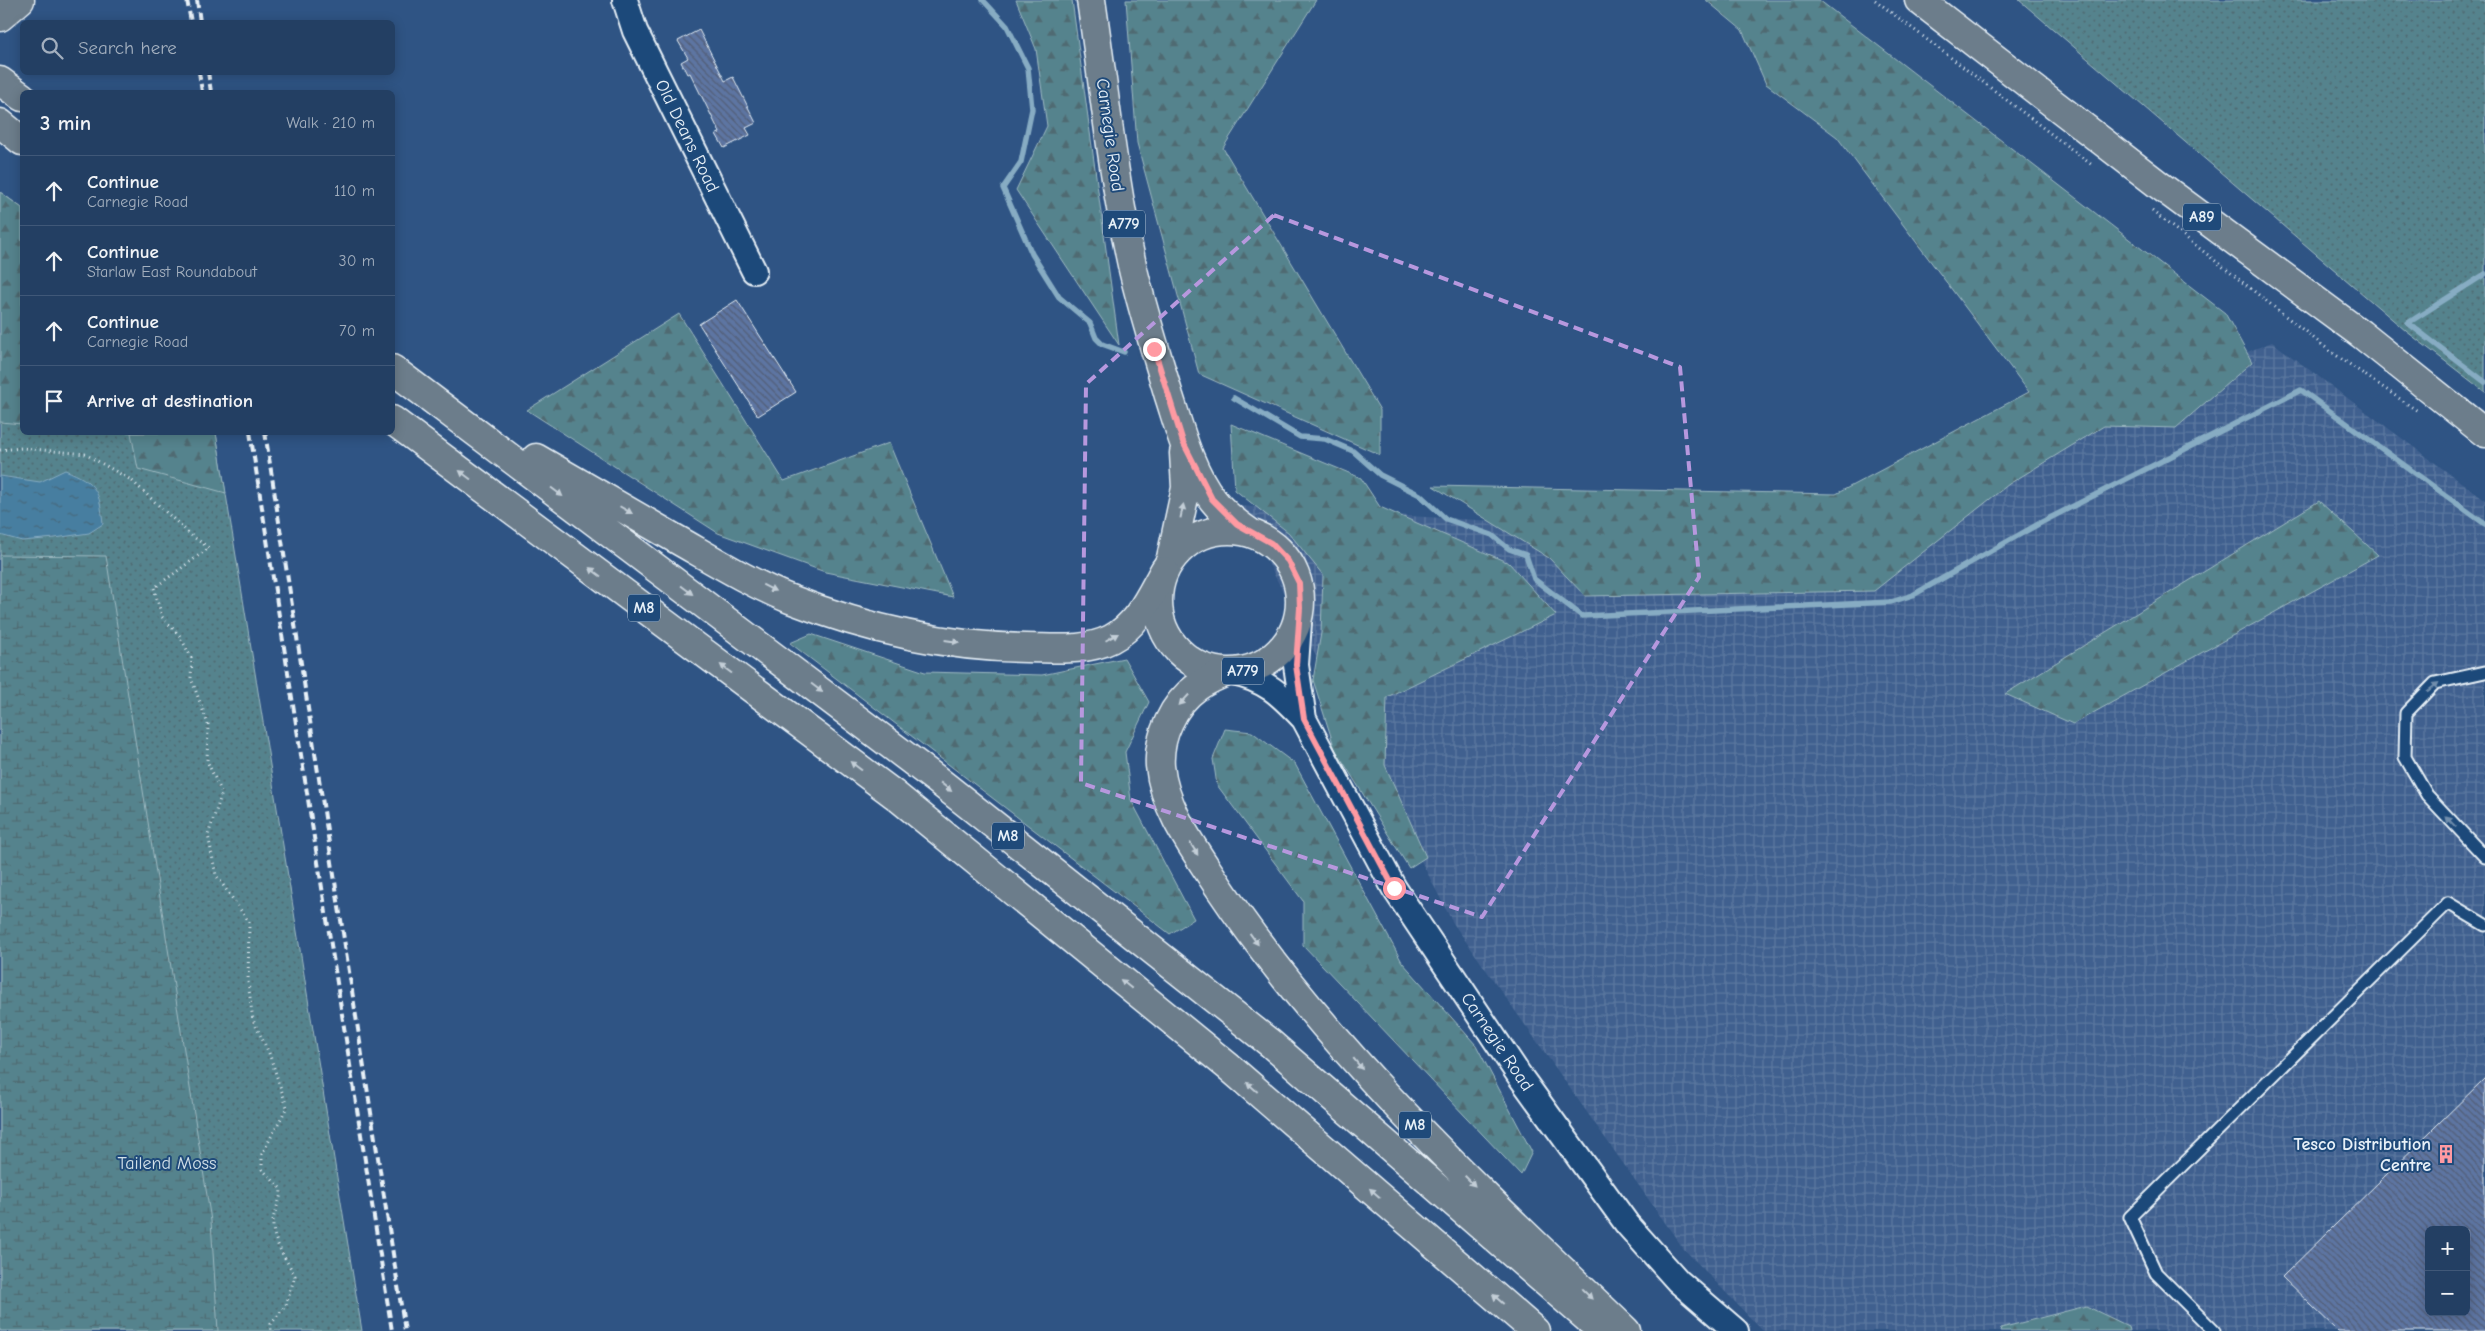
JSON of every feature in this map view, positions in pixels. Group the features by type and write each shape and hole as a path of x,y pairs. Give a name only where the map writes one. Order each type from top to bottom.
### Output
{"main road":[{"path":"0,18 20,0"},
{"name":"Carnegie Road","path":"1091,0 1118,188 1132,266 1154,349 1183,442 1212,499 1231,518 1249,532"},
{"name":"A89","path":"1920,0 2159,185 2361,334 2485,433"},
{"path":"0,81 20,96"},
{"path":"0,123 20,139"},
{"name":"M8","path":"395,370 936,779 1270,1043 1602,1331"},
{"name":"M8","path":"433,398 722,566 789,598 904,634 1004,647 1074,648 1094,646 1112,638 1130,625 1145,606 1167,565"},
{"name":"M8","path":"395,422 895,795 1230,1068 1535,1331"},
{"name":"Carnegie Road","path":"1167,565 1186,488 1183,442"},
{"name":"A779","path":"1232,529 1249,532 1271,543 1288,561 1299,583 1300,608 1292,634 1286,645 1271,659 1253,669 1229,673 1201,668 1182,656 1167,638 1158,609 1158,593 1167,565 1183,546 1198,536 1214,531 1232,529"},
{"name":"M8","path":"1229,673 1197,687 1180,704 1170,718 1160,752 1164,785 1189,841 1254,940 1373,1083 1495,1205 1626,1331"}],"street":[{"name":"Old Deans Road","path":"625,0 635,32 754,271"},
{"name":"Carnegie Road","path":"1300,608 1296,665 1304,719"},
{"name":"Carnegie Road","path":"1229,673 1262,681 1272,688 1304,719 1394,888 1519,1075 1627,1224 1678,1281 1736,1331"}],"lane":[{"path":"2485,672 2436,683 2406,713 2405,757 2427,795 2485,858"},
{"path":"2214,1331 2156,1273 2130,1218 2448,904 2485,925"}],"path":[{"path":"1875,0 2098,170"},
{"path":"2145,205 2330,351 2420,413"},
{"path":"0,450 22,448 85,454 131,480 192,536 209,548 154,588 162,617 180,636 192,659 191,678 208,724 207,761 222,794 208,835 216,875 248,922 248,982 252,1020 269,1053 287,1107 262,1154 262,1169 281,1189 281,1200 272,1221 274,1236 295,1276 286,1305 271,1324 271,1331"}],"highlighted area":[{"path":"1274,215 1680,367 1699,577 1482,917 1081,783 1086,384"}],"shaded area":[{"path":"2272,342 2485,500 2485,1331 1763,1331 1683,1248 1453,923 1239,506 1785,538"}],"green space":[{"path":"1016,0 1072,0 1119,345 1016,190 1047,126 1036,49"},
{"path":"1126,0 1316,0 1223,148 1380,410 1380,455 1199,374 1137,143"},
{"path":"1706,0 1819,0 2225,313 2252,362 2176,428 2104,426 2009,484 1874,591 1585,596 1549,558 1433,486 1836,494 2029,392 1837,137 1766,84 1742,30"},
{"path":"2019,0 2485,0 2485,392 2406,331"},
{"name":"Tailend Moss","path":"0,192 20,207 20,435 216,435 362,1331 0,1331"},
{"path":"0,192 20,207 20,424 0,422"},
{"path":"679,314 784,481 889,443 953,597 825,572 718,533 527,410"},
{"path":"1231,424 1361,478 1380,507 1509,563 1556,615 1387,697 1385,765 1426,857 1409,868 1335,749 1313,680 1321,633 1323,575 1289,533 1235,490"},
{"path":"131,435 216,435 226,493 138,469"},
{"path":"2319,501 2378,555 2073,724 2005,694"},
{"path":"0,555 106,556 211,1221 218,1331 0,1331"},
{"path":"811,634 925,672 1042,675 1124,658 1149,702 1125,752 1131,800 1194,919 1170,934 790,643"},
{"path":"1225,729 1252,732 1295,764 1402,962 1476,1045 1532,1152 1521,1175 1303,945 1303,901 1217,785 1213,759"},
{"path":"2086,1306 2128,1326 2129,1331 2000,1331 2001,1328"}],"water":[{"path":"65,470 84,479 94,489 100,503 103,524 89,533 55,538 22,541 0,535 0,476 40,482"}],"building":[{"path":"699,30 725,81 733,77 756,123 746,128 750,135 724,148 716,134 720,133 690,73 687,74 681,62 688,58 678,41"},
{"path":"737,300 796,392 758,416 699,324"},
{"name":"Tesco Distribution Centre","path":"2485,1078 2485,1331 2338,1331 2282,1277"}],"waterway":[{"path":"983,0 1007,26 1028,68 1032,109 1021,162 1003,188 1032,254 1059,297 1090,323 1096,338 1102,344 1124,352"},
{"path":"2485,274 2408,323 2485,382"},
{"path":"1234,398 1300,437 1325,439 1353,451 1380,475 1420,495 1446,519 1492,535 1509,549 1526,555 1534,579 1582,616 1891,602 1913,595 2042,522 2301,390 2485,524"}],"railway":[{"path":"187,0 191,20"},
{"path":"197,0 200,20"},
{"path":"199,75 202,90"},
{"path":"208,75 211,90"},
{"path":"250,435 392,1331"},
{"path":"265,435 405,1331"}],"place":[{"name":"Tesco Distribution Centre","path":"2446,1154"}],"route":[{"path":"1154,349 1183,442 1212,499 1237,524 1271,543 1288,561 1299,583 1300,608 1296,665 1304,719 1394,888"}]}
